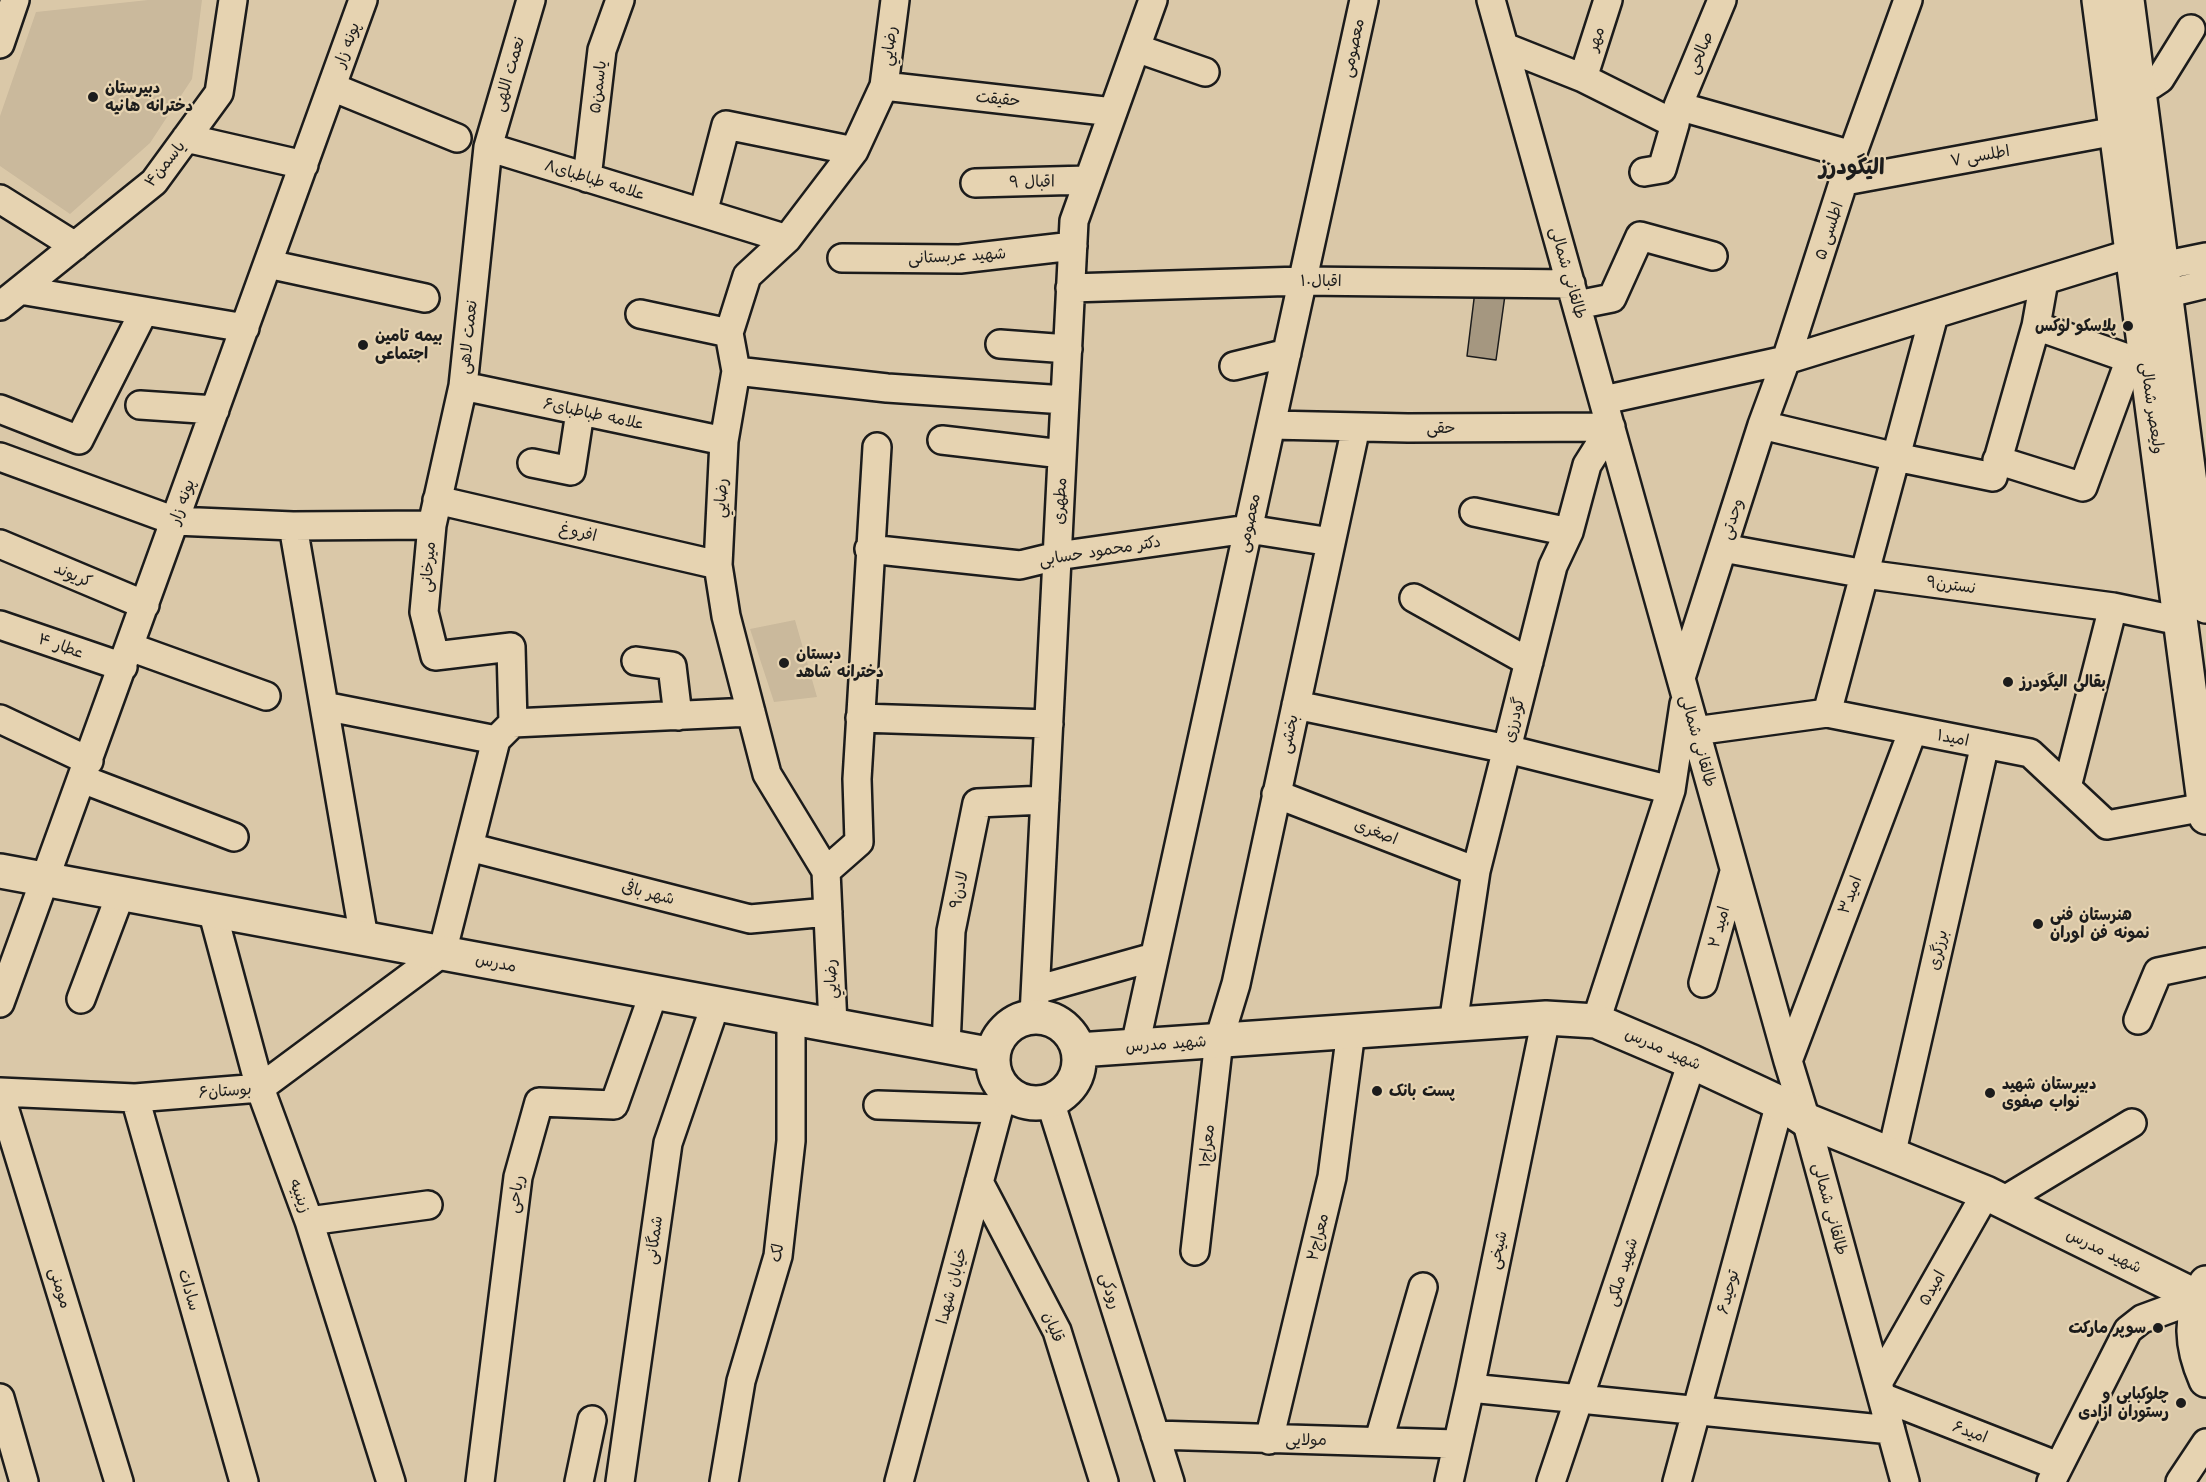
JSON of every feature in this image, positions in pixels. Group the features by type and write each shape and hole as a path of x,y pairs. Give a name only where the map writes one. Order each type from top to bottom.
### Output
{"main road":[{"name":"ولیعصر شمالی","path":"2099,0 2132,253 2139,367 2193,613"},
{"name":"ولیعصر شمالی","path":"2127,0 2164,280 2199,495 2193,613 2205,812"},
{"name":"مدرس","path":"0,871 993,1055"},
{"path":"1035,1003 1046,1018 1058,1022 1074,1039 1078,1050 1077,1075 1062,1095 1050,1101 1038,1103 1026,1102 1014,1097 1001,1099 993,1067 996,1043 1007,1028 1022,1018 1035,1003"},
{"name":"شهید مدرس","path":"1078,1050 1546,1017 1596,1021 1692,1062 1793,1112 1891,1156 1994,1197 2202,1290"},
{"path":"2202,1290 2193,1328 2197,1358 2206,1380"}],"street":[{"path":"0,44 15,0"},
{"name":"یاسمن۴","path":"10,298 154,183 219,93 233,0"},
{"name":"پونه زار","path":"0,1004 363,0"},
{"name":"نعمت اللهی","path":"488,147 531,0"},
{"name":"یاسمن۵","path":"587,178 602,50 620,0"},
{"name":"رضایي","path":"833,1025 826,871 767,774 726,616 718,564 724,441 736,371 729,333 747,276 787,239 855,151 884,86 895,0"},
{"name":"مطهری","path":"1035,1003 1074,220 1153,0"},
{"name":"معصومی","path":"1135,1046 1364,0"},
{"name":"طالقانی شمالی","path":"1491,0 1788,1061 1793,1112 1880,1390 1905,1482"},
{"name":"مهر","path":"1583,78 1608,0"},
{"name":"صالحی","path":"1644,172 1662,169 1677,115 1722,0"},
{"name":"اطلسی ۵","path":"1786,360 1852,155 1908,0"},
{"path":"2138,87 2151,85 2160,79 2191,29"},
{"path":"1504,47 1677,115 1852,155"},
{"path":"1136,48 1205,72"},
{"name":"حقیقت","path":"884,86 1113,112"},
{"path":"332,87 457,138"},
{"path":"703,213 726,125 855,151"},
{"name":"اطلسی ۷","path":"1845,181 2116,131"},
{"path":"186,138 304,165"},
{"name":"علامه طباطبای۸","path":"488,147 787,239"},
{"name":"نعمت لاهی","path":"434,512 463,387 488,147"},
{"name":"اقبال ۹","path":"975,183 1088,180"},
{"path":"0,199 75,246"},
{"name":"اقبال۱۰","path":"1070,288 1302,281 1574,294 1612,298 1640,236 1713,256"},
{"name":"شهید عربستانی","path":"842,258 960,259 1072,246"},
{"path":"1604,400 1786,360 2132,253"},
{"path":"2164,280 2206,257"},
{"path":"268,264 425,298"},
{"path":"2164,280 2206,284"},
{"path":"1762,425 1993,477 2036,326 2044,281"},
{"path":"10,298 144,311 245,328"},
{"path":"0,409 80,440 144,311"},
{"path":"640,314 729,333"},
{"path":"1827,713 1934,315"},
{"path":"1998,460 2083,487 2139,367 2036,326"},
{"path":"1000,344 1068,349"},
{"path":"1234,366 1287,353"},
{"name":"وحدتی","path":"1596,1021 1671,790 1683,687 1723,548 1762,425 1786,360"},
{"path":"736,371 887,387 1065,400"},
{"name":"علامه طباطبای۶","path":"463,387 724,441"},
{"path":"140,405 215,410"},
{"path":"532,463 571,471 580,412"},
{"name":"حقی","path":"1271,425 1611,427"},
{"name":"بخشی","path":"1218,1041 1236,984 1356,427"},
{"name":"گودرزی","path":"1454,1024 1476,871 1553,566 1569,532 1587,465 1611,427"},
{"path":"942,440 1062,454"},
{"path":"826,871 858,842 857,779 869,549 877,447"},
{"name":"میرخانی","path":"0,457 175,521 293,526 434,512 424,612 435,656 511,647 505,732 469,847 442,953"},
{"name":"افروغ","path":"434,512 718,564"},
{"path":"1474,512 1569,532"},
{"path":"293,526 364,938"},
{"name":"دکتر محمود حسابی","path":"869,549 1020,565 1057,556 1248,529 1331,542"},
{"name":"کریوند","path":"0,544 145,605"},
{"name":"نسترن۹","path":"1723,548 1865,574 2113,607 2193,613"},
{"path":"1413,598 1529,662"},
{"path":"2067,788 2113,607"},
{"name":"عطار ۴","path":"0,625 266,696"},
{"path":"636,660 672,666 678,716"},
{"path":"1296,705 1507,749 1671,790"},
{"path":"324,706 505,732 678,716 751,712"},
{"name":"امید۱","path":"1695,731 1827,713 2030,753 2107,825 2205,812"},
{"path":"0,718 86,770 234,837"},
{"path":"860,718 1049,724"},
{"name":"امید۳","path":"1788,1061 1913,730"},
{"name":"برزگری","path":"1891,1156 1985,744"},
{"name":"اصغری","path":"1276,794 1476,871"},
{"name":"لادن۹","path":"946,1046 951,931 977,803 1045,800"},
{"name":"شهر بافی","path":"469,847 750,919 828,912"},
{"name":"امید ۲","path":"1703,983 1734,870"},
{"path":"81,999 121,893"},
{"name":"زینبیه","path":"212,910 260,1088 309,1221 391,1482"},
{"name":"بوستان۶","path":"0,1093 135,1098 260,1088 442,953"},
{"path":"1035,1003 1154,957"},
{"path":"2138,1020 2158,972 2206,962"},
{"name":"ریاحی","path":"480,1482 518,1176 539,1102 614,1105 654,992"},
{"name":"شمگانی","path":"620,1482 668,1143 716,1004"},
{"name":"لک","path":"724,1482 741,1381 778,1256 791,1141 791,1017"},
{"name":"شیخی","path":"1449,1482 1546,1017"},
{"name":"معراج۲","path":"1269,1440 1332,1177 1351,1031"},
{"name":"معراج۱","path":"1195,1251 1218,1041"},
{"name":"شهید ملکی","path":"1551,1482 1692,1062"},
{"name":"مومنی","path":"0,1093 119,1482"},
{"name":"سادات","path":"135,1098 244,1482"},
{"path":"878,1105 1001,1099"},
{"name":"خیابان شهدا","path":"899,1482 1001,1099"},
{"name":"رودکی","path":"1050,1101 1170,1482"},
{"name":"توحید۶","path":"1677,1482 1696,1410 1793,1112"},
{"path":"1994,1197 2132,1124"},
{"name":"قلیان","path":"979,1182 1057,1331 1104,1482"},
{"name":"امید۵","path":"1880,1390 1994,1197"},
{"path":"309,1221 428,1205"},
{"path":"1379,1440 1423,1287"},
{"path":"2054,1474 2128,1330 2142,1319 2202,1290"},
{"path":"1470,1388 1891,1430"},
{"name":"امید۶","path":"1880,1390 2054,1474"},
{"path":"0,1398 24,1482"},
{"path":"579,1482 592,1420"},
{"name":"مولایی","path":"1155,1436 1456,1443"},
{"path":"2180,1482 2206,1443"}],"shaded area":[{"name":"دبیرستان دخترانه هانیه","path":"148,0 202,0 192,79 150,143 70,214 0,166 0,116 36,12"},
{"name":"دبستان دخترانه شاهد","path":"795,620 817,697 774,702 750,629"}],"building":[{"path":"1475,291 1505,295 1496,360 1467,356"}],"place":[{"name":"دبیرستان دخترانه هانیه","path":"93,97"},
{"name":"پلاسکو لوکس","path":"2128,326"},
{"name":"بیمه تامین اجتماعی","path":"363,345"},
{"name":"دبستان دخترانه شاهد","path":"784,663"},
{"name":"بقالی الیگودرز","path":"2008,682"},
{"name":"هنرستان فنی نمونه فن اوران","path":"2038,924"},
{"name":"پست بانک","path":"1377,1091"},
{"name":"دبیرستان شهید نواب صفوی","path":"1990,1093"},
{"name":"سوپر مارکت","path":"2158,1328"},
{"name":"چلوکبابی و رستوران ازادی","path":"2181,1403"}],"district":[{"name":"الیگودرز","path":"1852,167"}]}
